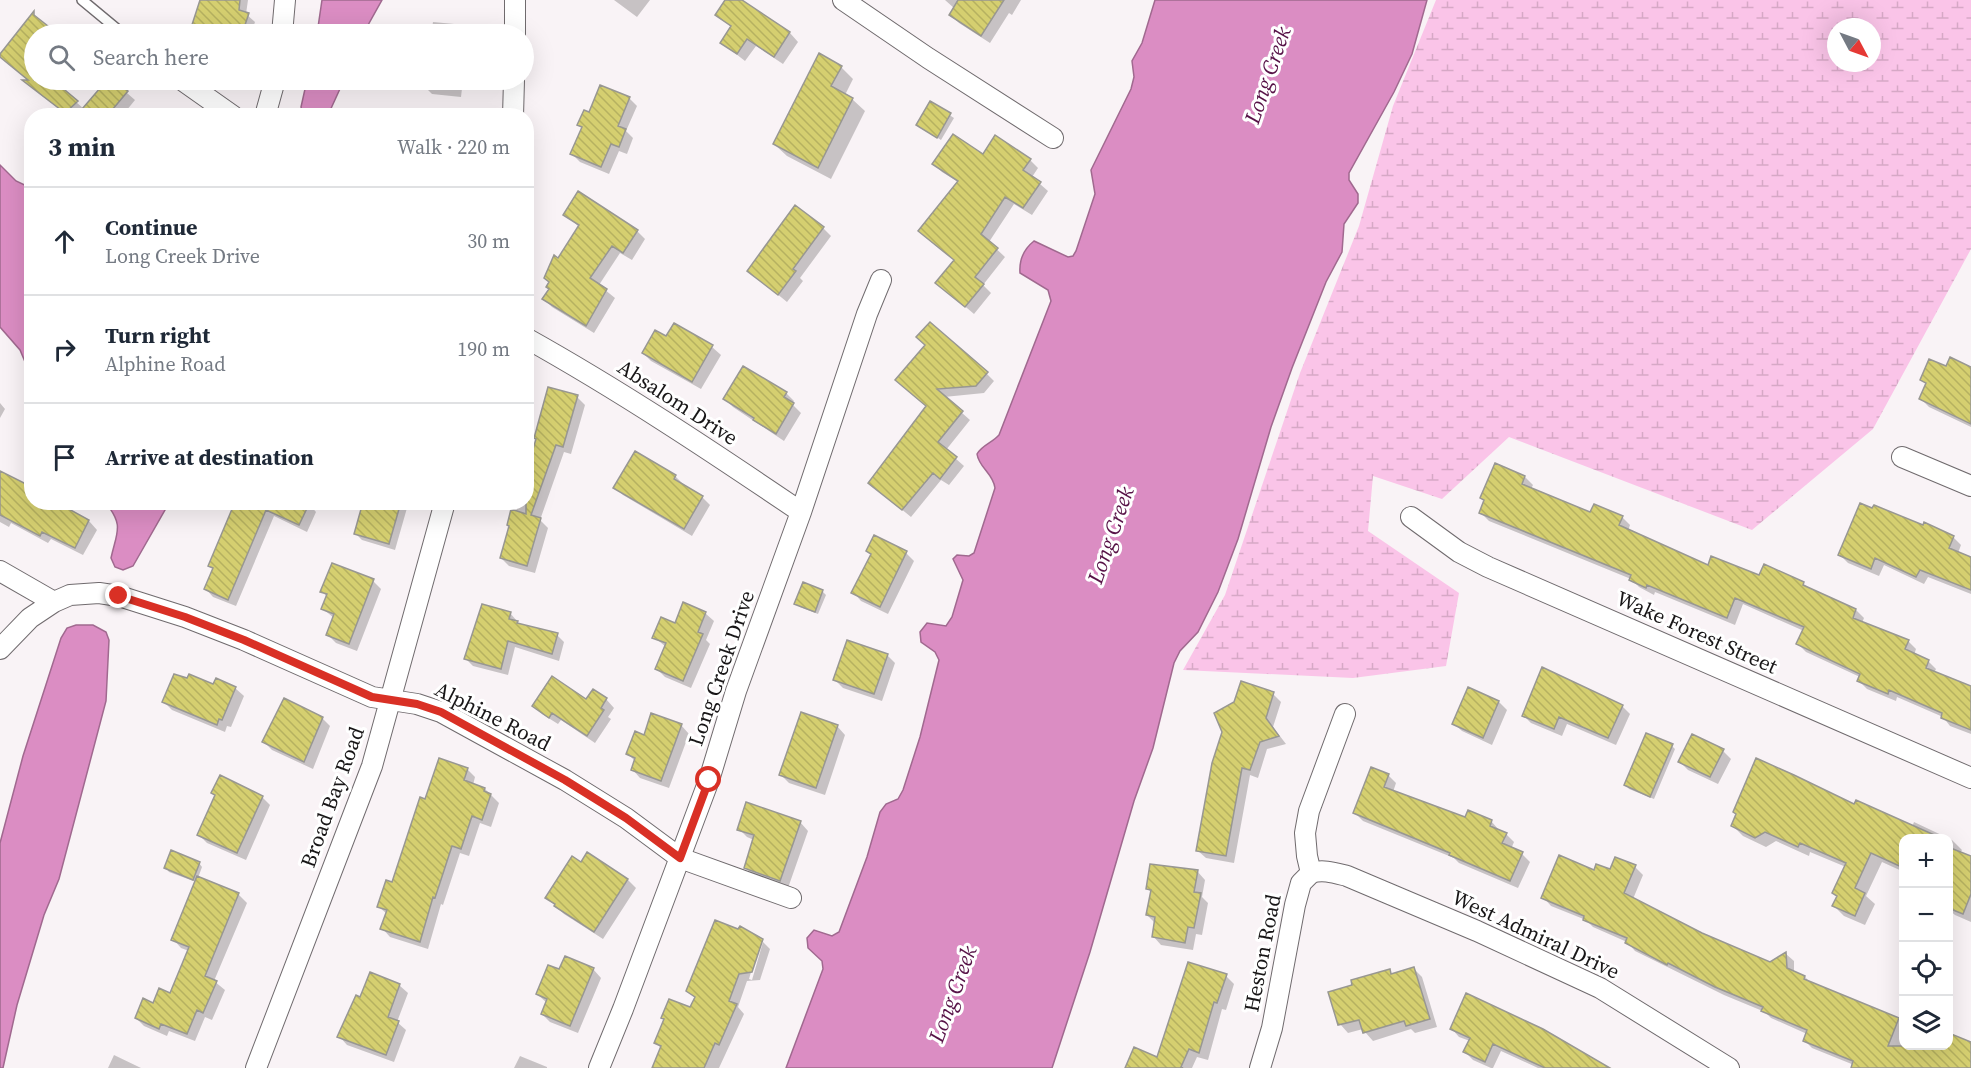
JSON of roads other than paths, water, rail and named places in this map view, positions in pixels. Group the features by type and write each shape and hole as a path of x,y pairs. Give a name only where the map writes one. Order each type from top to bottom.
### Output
{"street":[{"path":"283,24 285,0"},
{"path":"515,0 515,24"},
{"path":"843,0 1053,138"},
{"path":"196,90 221,108"},
{"path":"267,108 272,90"},
{"path":"513,108 514,90"},
{"name":"Long Creek Drive","path":"598,1068 623,1010 709,780 736,691 801,512 867,314 881,280"},
{"name":"Absalom Drive","path":"534,342 590,374 679,430 801,512"},
{"path":"1902,457 1971,486"},
{"name":"Broad Bay Road","path":"256,1068 372,766 443,510"},
{"name":"Wake Forest Street","path":"1411,517 1459,552 1488,567 1971,778"},
{"path":"0,571 54,602"},
{"name":"Alphine Road","path":"0,649 30,618 54,602 70,595 99,593 119,596 195,621 372,697 425,706 441,712 565,780 626,818 680,858 791,898"},
{"path":"1311,873 1305,833 1309,811 1346,714"},
{"name":"West Admiral Drive","path":"1311,873 1318,871 1347,876 1477,931 1600,988 1729,1068"},
{"name":"Heston Road","path":"1260,1068 1272,1028 1295,905 1301,883 1311,873"}],"lane":[{"path":"82,0 111,24"}],"water":[{"path":"322,0 382,0 369,24 318,24"},
{"name":"Long Creek","path":"1155,0 1427,0 1412,54 1394,92 1349,173 1349,180 1358,194 1358,203 1344,224 1342,252 1326,282 1292,368 1271,427 1238,539 1218,592 1198,632 1180,651 1174,663 1153,748 1134,801 1090,952 1052,1068 786,1068 823,969 822,961 808,948 807,938 814,930 832,936 839,932 867,857 880,812 886,804 898,799 903,790 920,737 939,660 935,652 921,642 920,632 927,623 946,626 952,617 963,580 953,559 957,555 969,556 974,553 995,488 992,478 980,463 977,454 999,435 1051,301 1048,290 1020,273 1021,259 1034,241 1068,257 1073,256 1076,251 1095,194 1091,170 1131,89 1134,77 1132,61 1142,43"},
{"path":"305,90 339,90 331,108 301,107"},
{"path":"0,165 16,181 24,185 24,359 20,350 0,327"},
{"path":"165,510 133,566 123,570 115,567 111,558 118,529 112,511"},
{"path":"76,625 93,625 106,632 109,640 106,701 59,879 44,915 17,1005 3,1068 0,1068 0,843 23,756 61,638 67,628"}]}
